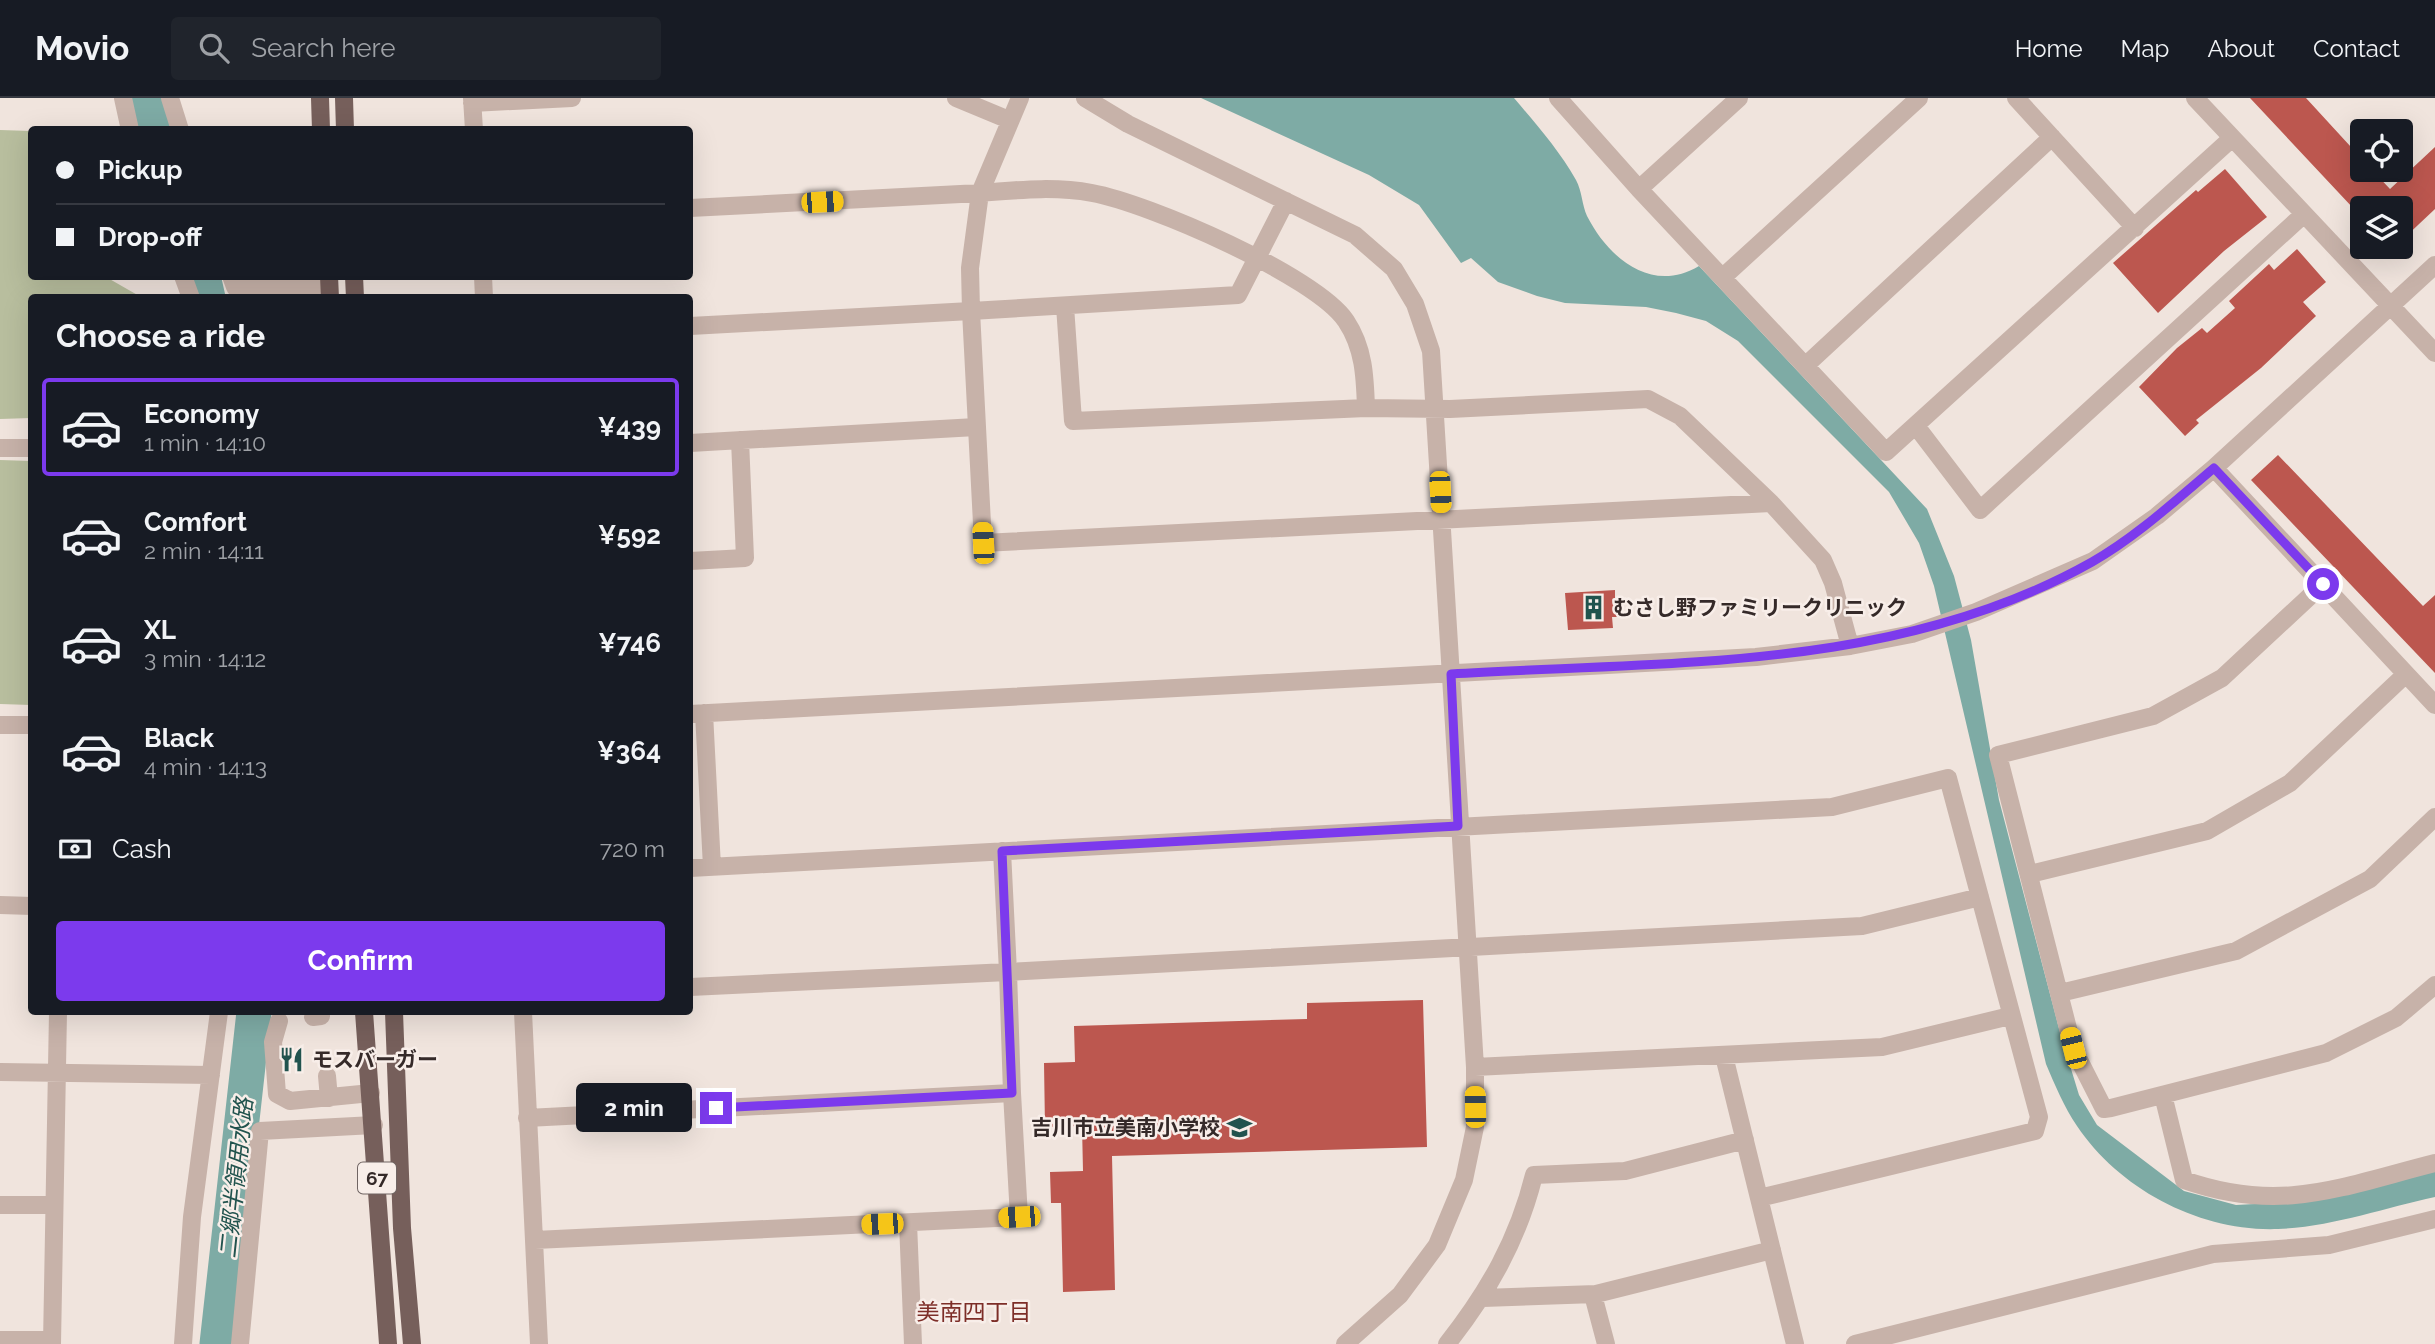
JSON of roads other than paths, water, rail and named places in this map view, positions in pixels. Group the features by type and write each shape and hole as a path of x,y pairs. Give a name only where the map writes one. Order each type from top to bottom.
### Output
{"main road":[{"path":"320,98 321,126"},
{"path":"344,98 345,126"},
{"name":"67","path":"365,1015 388,1344"},
{"name":"67","path":"394,1015 402,1228 412,1344"}],"street":[{"path":"123,98 129,126"},
{"path":"170,98 179,126"},
{"path":"474,126 472,101 572,98"},
{"path":"956,98 1009,120"},
{"path":"1020,98 980,193 971,257 971,311 983,543 1771,503"},
{"path":"1085,98 1128,124 1355,235 1394,269 1415,304 1431,351 1458,826 1475,1067 1475,1127 1464,1180 1437,1245 1399,1295 1345,1344"},
{"path":"1558,98 1639,190 1886,453 2231,139"},
{"path":"1639,190 1740,98"},
{"path":"1723,277 1919,98"},
{"path":"2016,98 2135,228"},
{"path":"2195,98 2435,353"},
{"path":"1805,366 2052,138"},
{"path":"693,208 1059,188 1120,200 1164,214 1305,284 1321,295 1345,319 1361,354 1366,408"},
{"path":"693,326 1238,295 1286,201"},
{"path":"1916,426 1979,510 2304,214"},
{"path":"712,867 697,713 1756,657 1850,646 1912,634 1976,612 2093,561 2157,516 2214,468 2435,265"},
{"path":"232,280 235,287 329,287"},
{"path":"1065,306 1073,421 1648,399 1680,416 1771,503 1823,560 1833,583 1850,646"},
{"path":"693,443 976,427"},
{"path":"693,561 745,558 740,440"},
{"path":"0,448 28,449"},
{"path":"2214,468 2435,705"},
{"path":"2323,584 2222,678 2153,716 1997,755 2073,1048 2104,1110 2326,1053 2396,1018 2435,985"},
{"path":"2030,874 2207,831 2290,783 2406,674"},
{"path":"0,725 28,725"},
{"path":"693,868 1832,807 1948,778 2039,1117 2035,1131 1759,1198"},
{"path":"2060,993 2236,951 2370,879 2435,817"},
{"path":"535,1240 1019,1217 1002,851"},
{"path":"693,987 1862,926 1980,897"},
{"path":"0,905 28,906"},
{"path":"0,1340 52,1342 58,1015"},
{"path":"183,1344 192,1217 219,1015"},
{"path":"523,1015 539,1344"},
{"path":"1475,1067 1882,1047 2010,1016"},
{"path":"279,1021 273,1042 277,1094 289,1101 371,1093"},
{"path":"1724,1056 1795,1344"},
{"path":"0,1072 211,1075"},
{"path":"327,1076 329,1098"},
{"path":"527,1118 1012,1093"},
{"path":"2163,1096 2183,1180 2232,1195 2287,1198 2435,1163"},
{"path":"240,1344 260,1131 374,1125"},
{"path":"1447,1344 1483,1298 1521,1221 1534,1175 1625,1171 1745,1140"},
{"path":"0,1205 54,1205"},
{"path":"1855,1344 2213,1254 2329,1245 2435,1219"},
{"path":"908,1223 913,1344"},
{"path":"1483,1298 1593,1295 1772,1251"},
{"path":"1593,1295 1606,1344"}],"water":[{"path":"1201,98 1514,98 1569,169 1578,184 1587,216 1607,246 1634,268 1649,274 1682,274 1699,266 1927,509 1954,576 1971,640 1999,800 2061,1036 2079,1095 2097,1125 2184,1191 2236,1205 2313,1201 2435,1171 2435,1197 2318,1225 2278,1229 2249,1228 2192,1215 2139,1188 2116,1170 2077,1126 2046,1064 1934,586 1919,543 1889,492 1738,341 1706,321 1646,307 1565,303 1498,282 1471,258 1461,263 1419,205 1369,175"}],"waterway":[{"name":"二郷半領用水路","path":"144,98 153,126"},
{"name":"二郷半領用水路","path":"204,280 207,294"},
{"name":"二郷半領用水路","path":"217,1344 254,1015"}],"place":[{"name":"むさし野ファミリークリニック","path":"1593,608"},
{"name":"モスバーガー","path":"292,1060"},
{"name":"吉川市立美南小学校","path":"1240,1128"}],"district":[{"name":"美南四丁目","path":"974,1312"}]}
